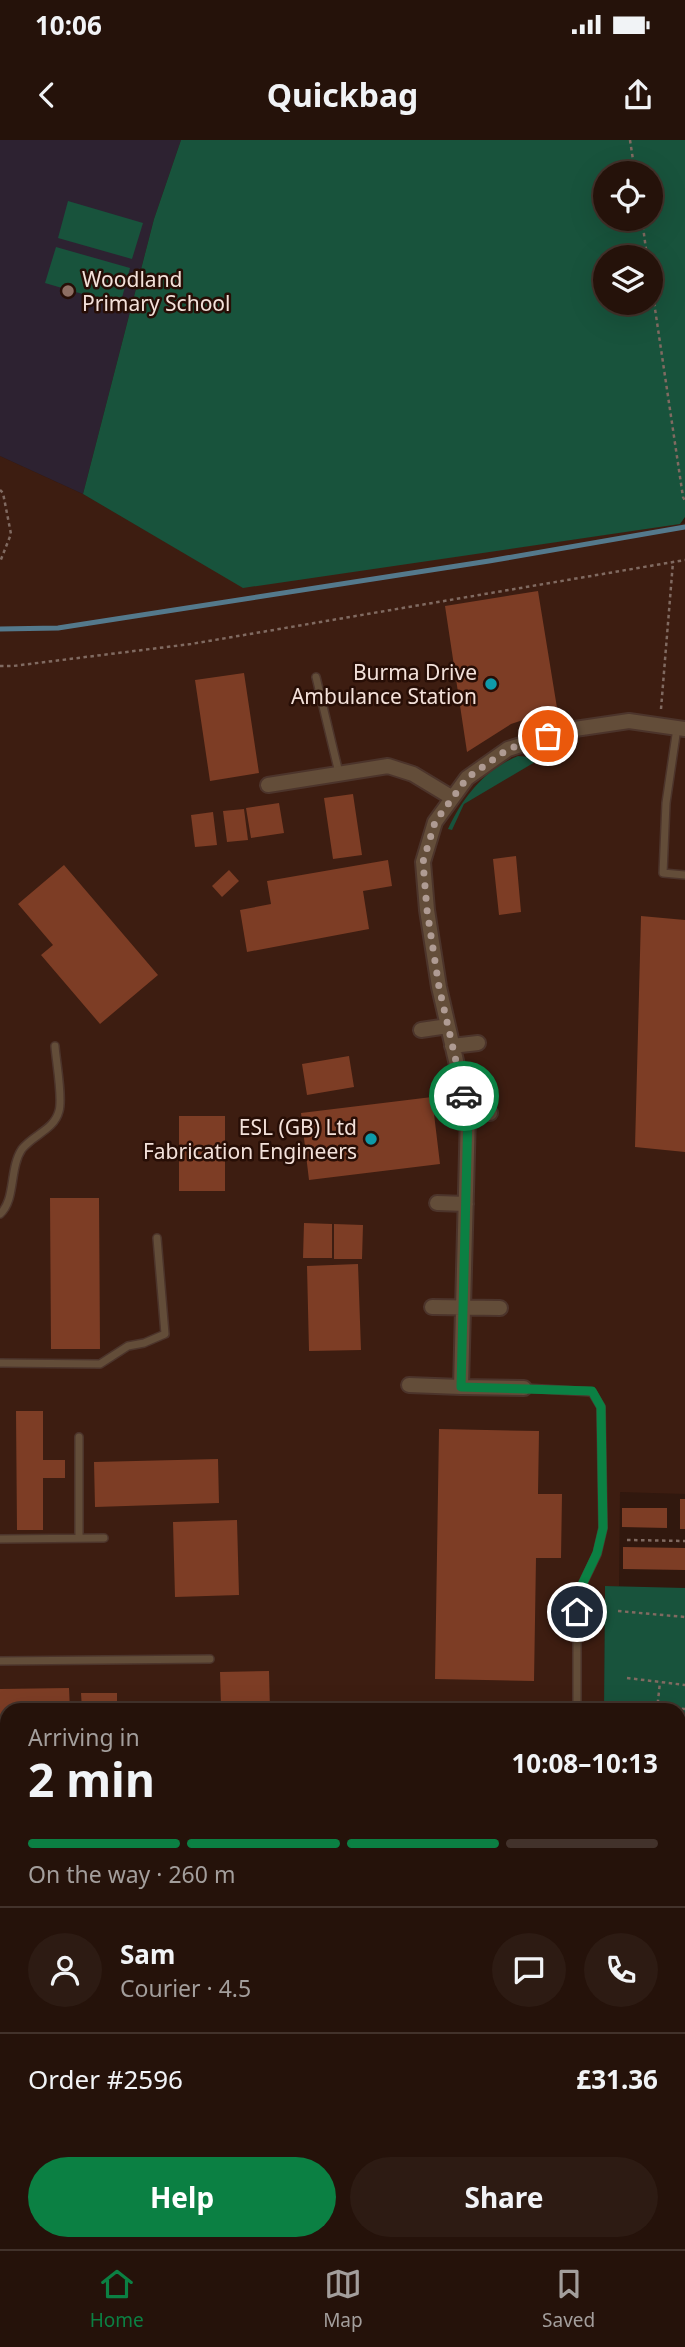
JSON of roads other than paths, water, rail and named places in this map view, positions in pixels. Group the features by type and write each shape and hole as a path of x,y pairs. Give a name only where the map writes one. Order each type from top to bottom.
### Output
{"street":[{"path":"461,1387 468,1113 439,987 427,910 423,862 435,822 467,778 508,749 568,730 629,721 681,729"},
{"path":"268,785 388,766 413,774 451,797"},
{"path":"421,1030 448,1026"},
{"path":"452,1046 478,1043"},
{"path":"468,1113 490,1113"},
{"path":"438,1203 466,1204"},
{"path":"432,1307 500,1308"},
{"path":"409,1385 524,1388"}],"lane":[{"path":"316,677 339,773"},
{"path":"681,729 666,803 663,873 685,875"},
{"path":"0,1214 9,1203 9,1187 22,1150 53,1125 60,1109 55,1046"},
{"path":"0,1363 100,1364 115,1352 165,1334 157,1238"},
{"path":"524,1388 592,1391 601,1407 603,1528 597,1553 580,1589 577,1612 577,1703"},
{"path":"79,1437 79,1538"},
{"path":"0,1539 104,1538"},
{"path":"0,1661 210,1659"}],"waterway":[{"path":"0,629 58,628 489,561 685,527"}],"place":[{"name":"Woodland Primary School","path":"68,291"},
{"name":"Burma Drive Ambulance Station","path":"491,684"},
{"name":"ESL (GB) Ltd Fabrication Engineers","path":"371,1139"}]}
